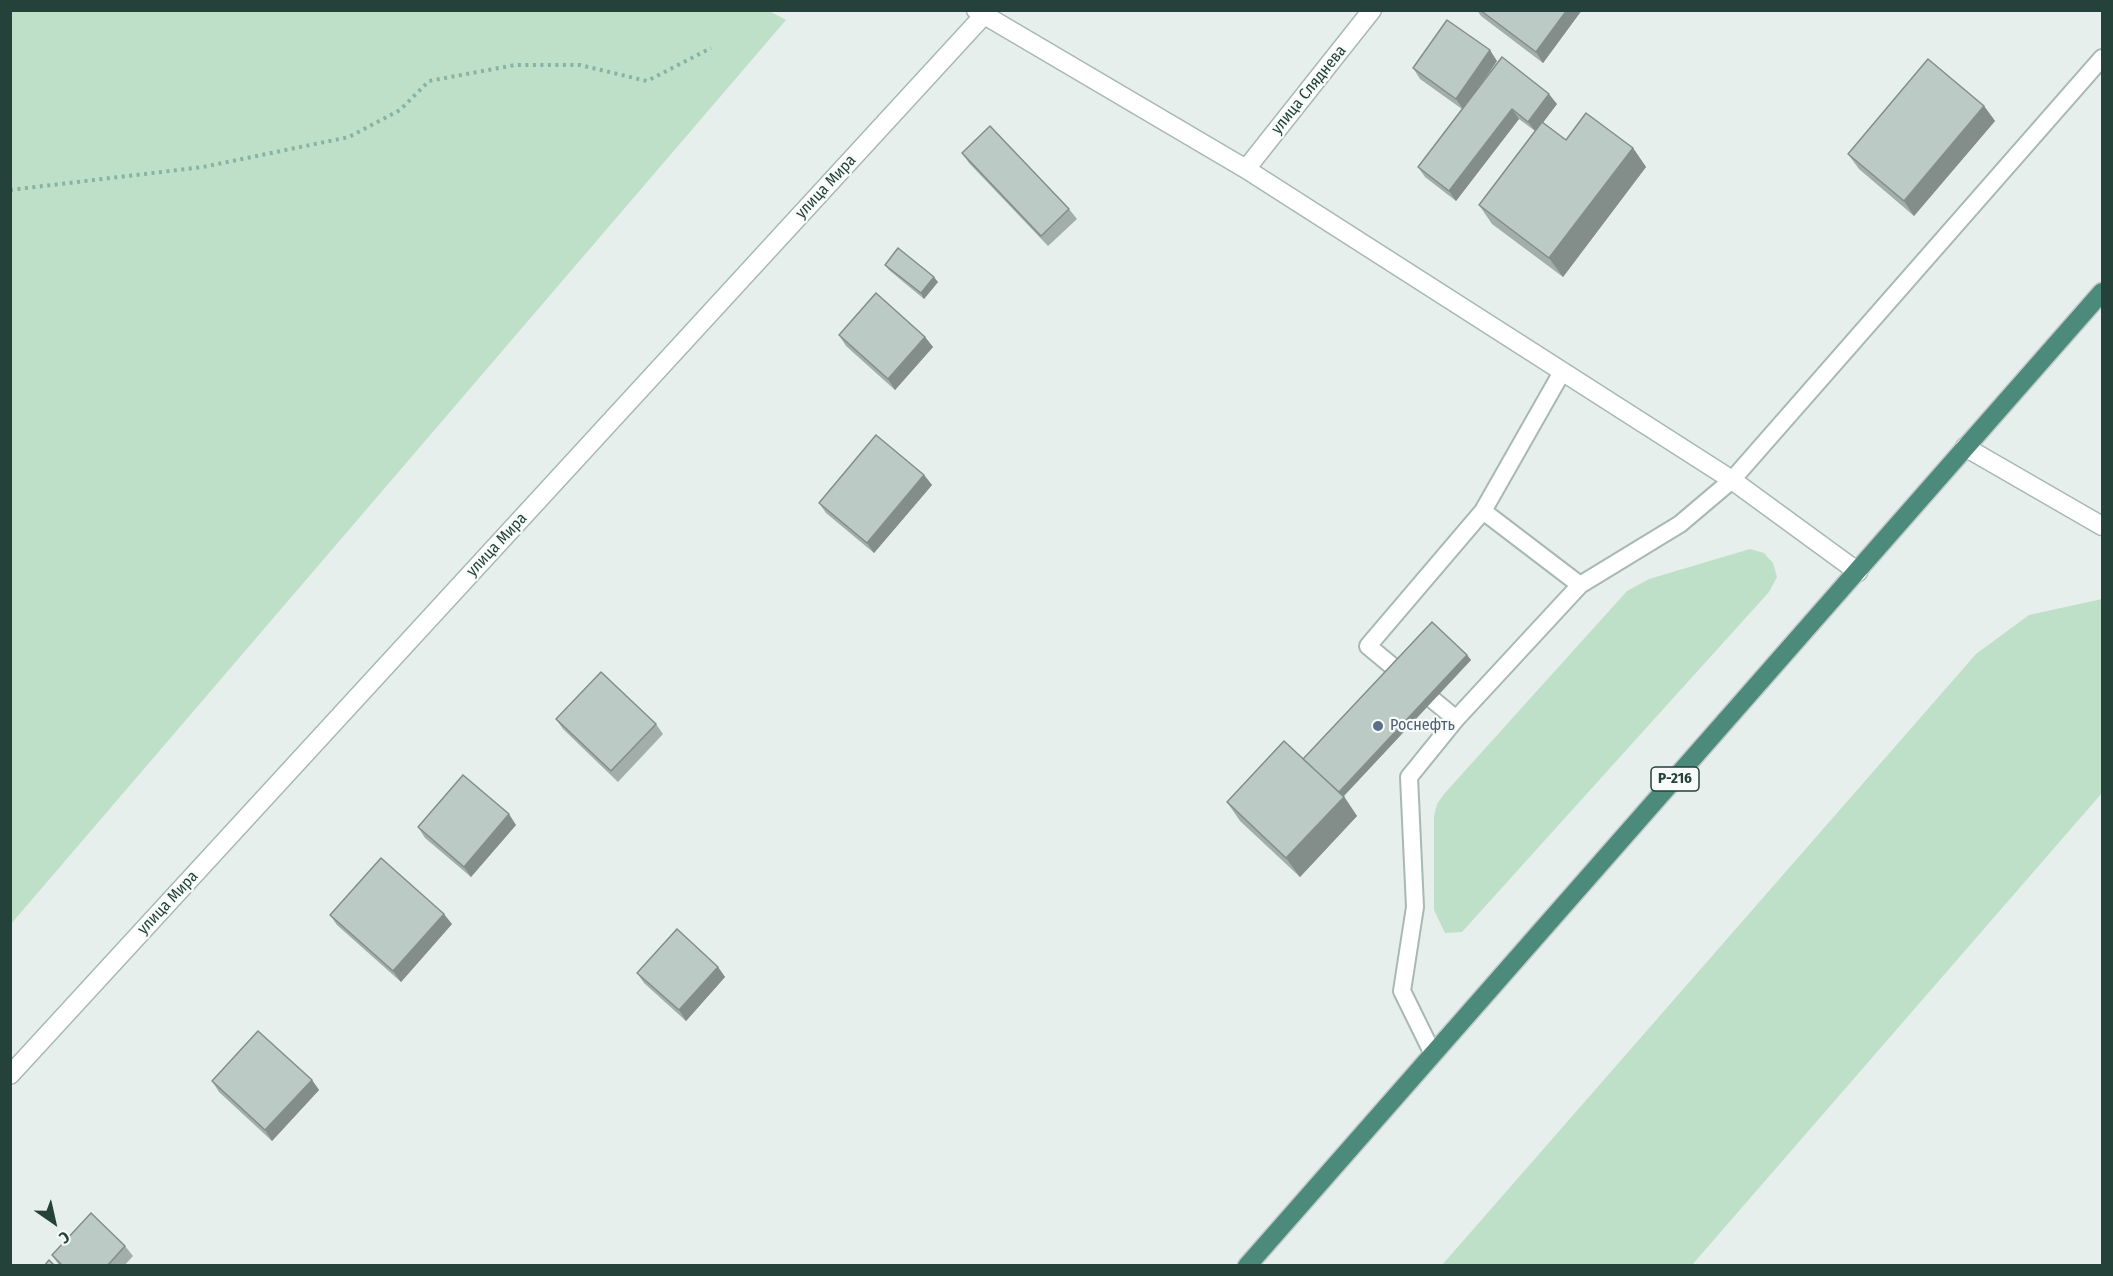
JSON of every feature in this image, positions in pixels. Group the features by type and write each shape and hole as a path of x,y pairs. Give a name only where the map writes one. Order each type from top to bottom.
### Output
{"highway":[{"name":"Р-216","path":"1247,1266 2103,292"}],"street":[{"name":"улица Сляднева","path":"1246,169 1372,10"},
{"path":"980,13 1246,169 1732,480 1858,572"},
{"name":"улица Мира","path":"10,1075 980,13"},
{"path":"1965,447 2103,526"}],"lane":[{"path":"1432,1054 1402,991 1415,907 1409,777 1455,719 1580,585 1680,524 1732,480 2103,58"},
{"path":"1455,719 1368,646 1483,511 1562,372"},
{"path":"1483,511 1580,585"}],"path":[{"path":"10,190 203,167 349,136 400,110 429,81 515,64 580,65 647,81 711,48"}],"green space":[{"path":"11,11 769,11 786,20 11,924"},
{"path":"1750,549 1764,553 1773,563 1777,577 1769,592 1462,932 1445,933 1434,910 1434,816 1437,804 1444,794 1627,591 1649,579"},
{"path":"2102,599 2102,793 1692,1265 1442,1265 1976,654 2029,615"}],"building":[{"path":"1480,10 1567,10 1536,52"},
{"path":"1447,20 1490,50 1456,99 1413,68"},
{"path":"1502,57 1549,94 1528,122 1512,109 1449,191 1418,167"},
{"path":"1928,59 1984,106 1904,201 1848,154"},
{"path":"1586,113 1633,148 1549,258 1479,205 1542,122 1566,140"},
{"path":"990,126 1069,209 1041,236 962,153"},
{"path":"898,248 934,277 921,293 885,265"},
{"path":"876,293 925,337 888,379 839,335"},
{"path":"876,435 924,475 867,543 819,503"},
{"path":"1432,622 1467,655 1339,792 1303,759"},
{"path":"601,672 656,724 611,771 556,719"},
{"path":"1284,741 1344,797 1286,858 1227,802"},
{"path":"463,775 509,814 464,867 418,827"},
{"path":"381,858 444,914 393,971 330,915"},
{"path":"677,929 718,967 679,1010 637,973"},
{"path":"258,1031 312,1080 265,1130 212,1081"},
{"path":"91,1213 125,1246 107,1266 63,1266 52,1255"},
{"path":"49,1260 55,1266 44,1266"}],"place":[{"name":"Роснефть","path":"1378,726"}]}
